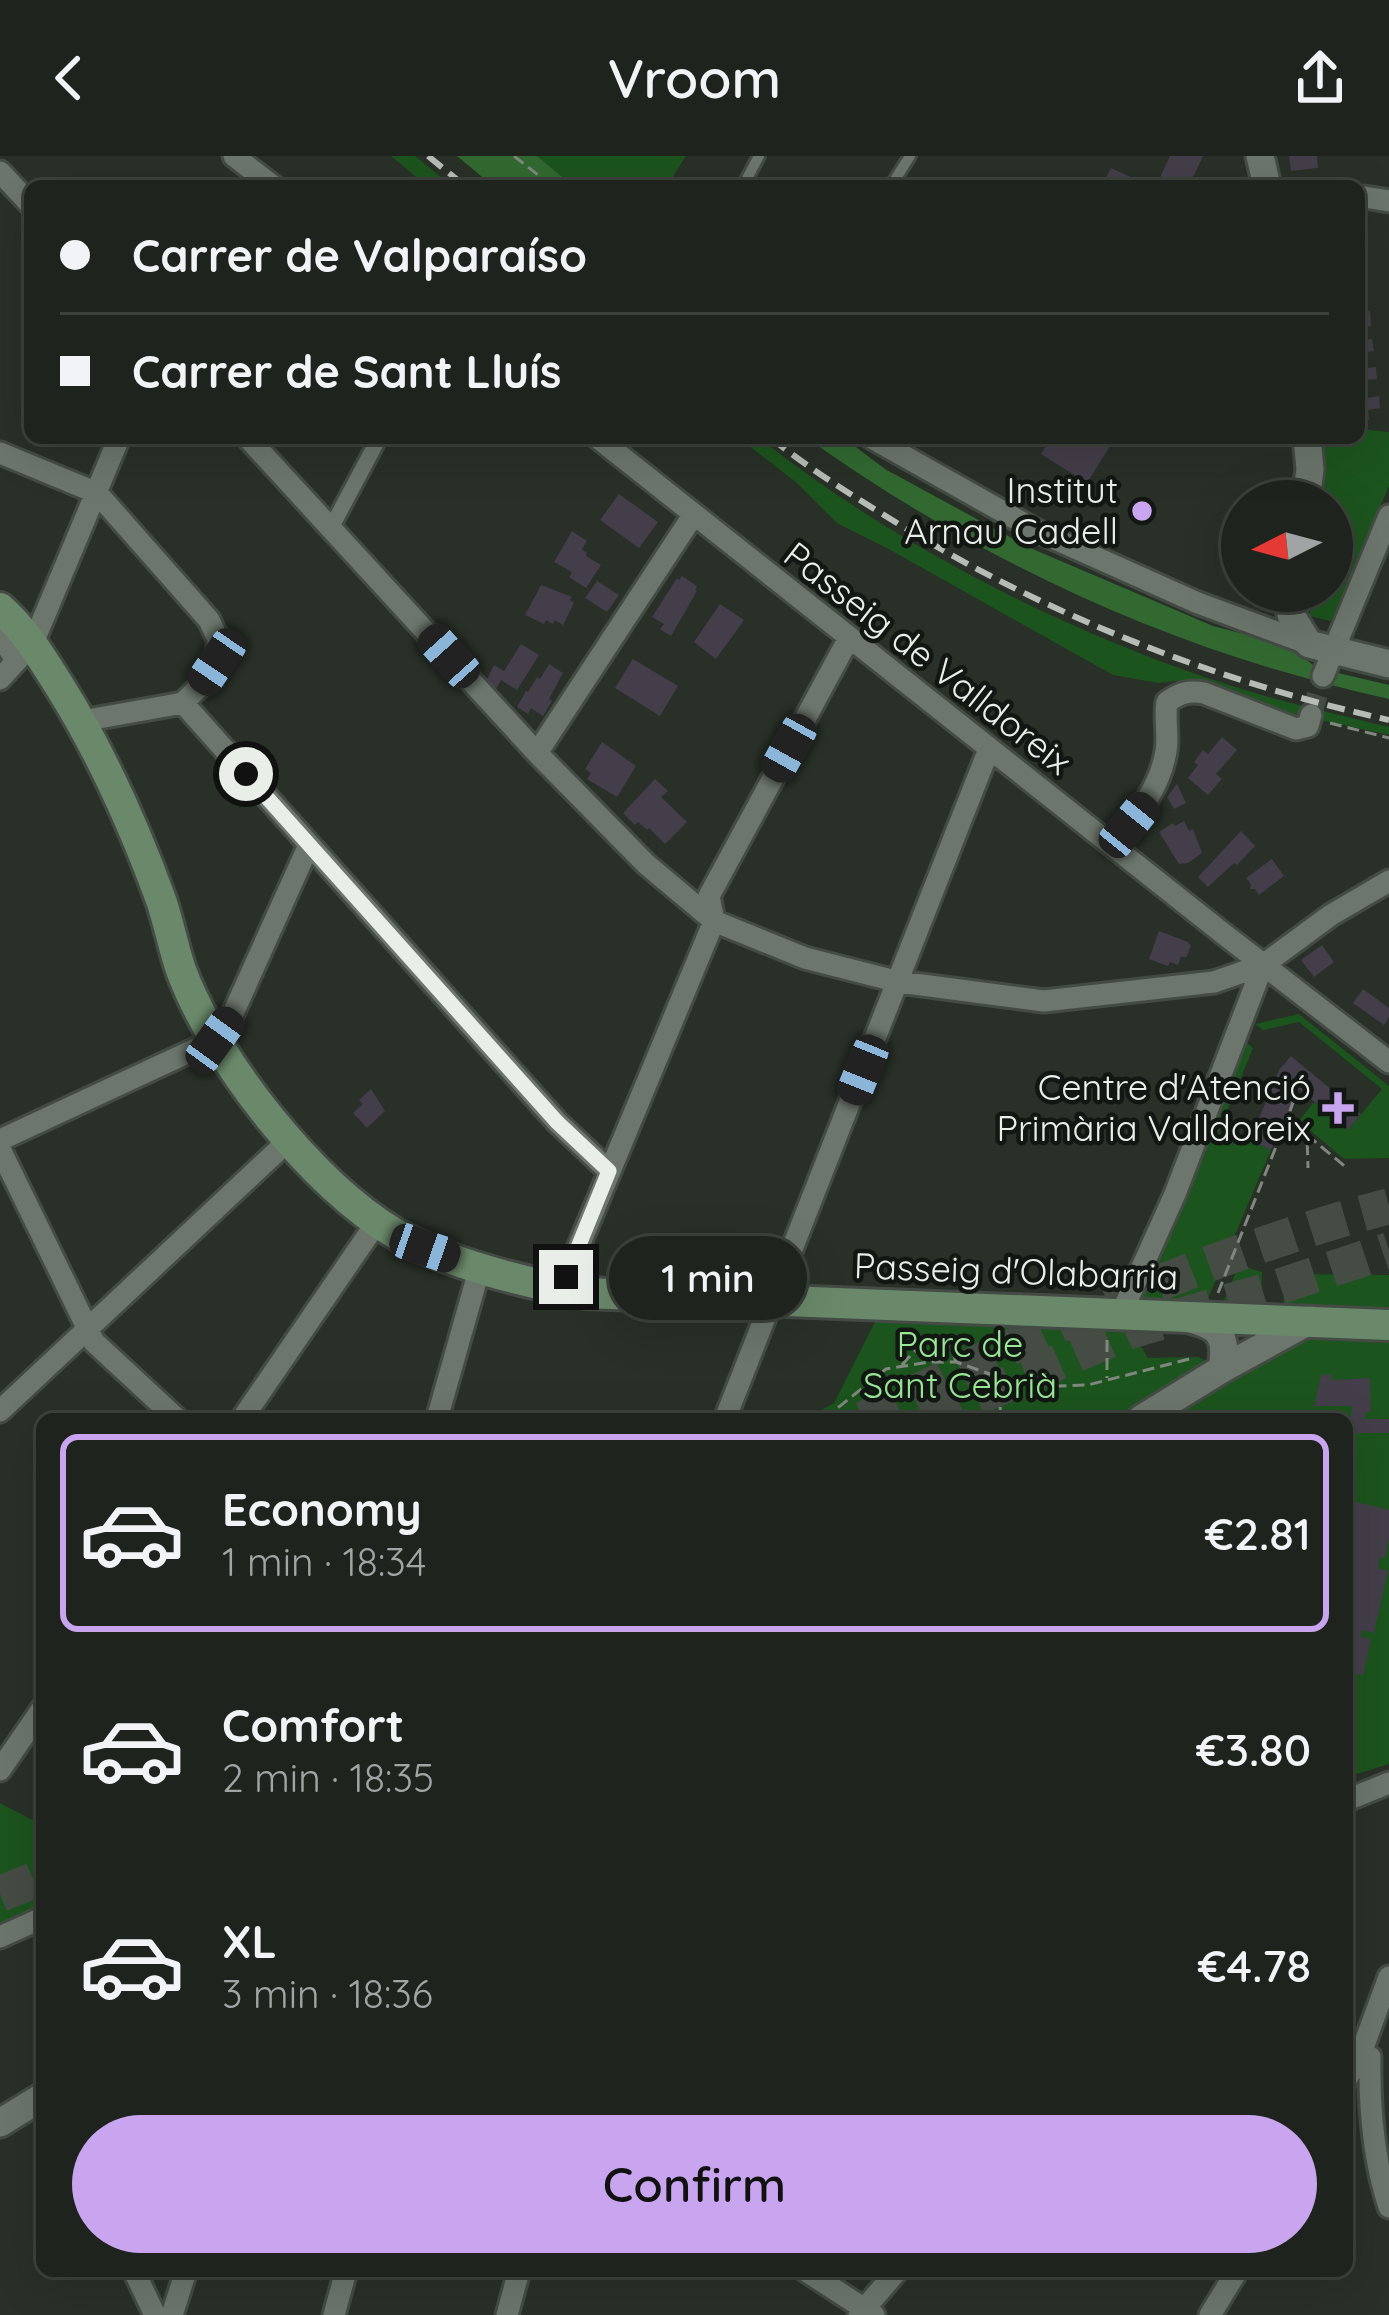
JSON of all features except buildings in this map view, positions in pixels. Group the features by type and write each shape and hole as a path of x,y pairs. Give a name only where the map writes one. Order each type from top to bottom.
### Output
{"main road":[{"name":"Passeig d'Olabarria","path":"0,608 24,652 82,722 125,807 196,1005 242,1082 289,1140 353,1204 425,1248 561,1289 610,1295 1389,1325"}],"street":[{"path":"234,156 265,180"},
{"path":"0,172 24,198"},
{"path":"0,679 24,652 117,444"},
{"path":"254,444 537,753 646,864 714,921 805,958 898,982 1044,1001 1214,982 1263,965 1331,915 1389,881"},
{"path":"332,528 376,444"},
{"name":"Passeig de Valldoreix","path":"606,444 1389,1062"},
{"path":"883,444 1037,531 1321,657 1389,664"},
{"path":"1308,444 1309,480"},
{"path":"0,453 97,493 209,620 218,639 217,662 183,704 82,722"},
{"path":"537,753 694,514"},
{"path":"1321,657 1389,516"},
{"path":"1291,612 1321,657"},
{"name":"Passeig d'Olabarria","path":"0,635 24,652"},
{"path":"561,1289 714,921 709,896 849,638"},
{"path":"1112,845 1145,805 1161,771 1167,747 1167,702 1178,694 1204,693 1296,729 1308,726 1311,715"},
{"path":"183,704 557,1122 609,1171"},
{"path":"727,1413 989,749"},
{"path":"170,1413 102,1351 0,1144 215,1040 230,1020 309,845"},
{"path":"1114,1314 1175,1194 1263,965"},
{"path":"0,1411 289,1140"},
{"path":"246,1413 377,1222"},
{"path":"438,1413 480,1267"},
{"path":"1174,1316 1214,1328 1225,1343 1210,1363"},
{"path":"1148,1413 1258,1319"},
{"path":"1210,1363 1311,1320"},
{"path":"0,1770 36,1718"},
{"path":"1353,1798 1389,1783"},
{"path":"0,1937 36,1921"},
{"path":"1353,2066 1389,1977"},
{"path":"1360,2053 1370,2057 1369,2108 1389,2207"},
{"path":"0,2122 36,2101"},
{"path":"137,2277 155,2315"},
{"path":"172,2315 184,2277"},
{"path":"334,2315 344,2277"},
{"path":"507,2315 517,2277"},
{"path":"815,2277 866,2313 893,2277"},
{"path":"1210,2315 1233,2277"}],"path":[{"path":"514,156 544,180"},
{"path":"1208,1317 1294,1100"},
{"path":"1287,1119 1347,1168"},
{"path":"1307,1136 1308,1168"},
{"path":"1107,1380 1114,1314"},
{"path":"901,1366 920,1345 940,1339 950,1340 956,1362"},
{"path":"831,1413 886,1369 929,1362 956,1362 1001,1378 1059,1386 1210,1363"},
{"path":"1000,1413 1001,1378"}],"green space":[{"path":"391,156 415,156 445,180 420,180"},
{"path":"457,156 537,156 566,180 486,180"},
{"path":"537,156 686,156 671,180 566,180"},
{"path":"1365,430 1389,432 1389,486 1353,570 1353,480 1320,480 1321,444 1365,444"},
{"path":"747,444 767,444 924,549 1044,612 1167,664 1389,727 1389,735 1175,681 1158,683 1113,675 837,523 797,483"},
{"path":"816,444 852,444 885,469 1028,547 1213,626 1287,645 1317,668 1389,685 1389,699 1233,656 1084,598 1013,564"},
{"path":"1310,612 1335,612 1331,621 1310,616"},
{"path":"1299,1014 1389,1086 1389,1158 1344,1159 1299,1121 1314,1102 1348,1130 1382,1089 1299,1022 1263,1030 1255,1024"},
{"path":"1247,1043 1253,1048 1218,1133 1271,1150 1204,1308 1144,1304 1142,1297"},
{"path":"1239,1265 1262,1272 1261,1303 1220,1310"},
{"path":"1287,1274 1389,1275 1389,1307 1283,1305"},
{"name":"Parc de Sant Cebrià","path":"883,1306 1121,1314 1148,1358 1198,1357 1222,1369 1151,1413 816,1413 834,1403"},
{"path":"1305,1339 1389,1343 1389,1764 1353,1775 1353,1413 1176,1413"},
{"path":"0,1803 36,1822 36,1914 0,1931"}],"tunnel":[{"path":"1311,715 1323,676"},
{"path":"876,1413 991,1356 1187,1272 1389,1206"},
{"path":"941,1413 1130,1331 1389,1250"},
{"path":"0,1894 36,1879"}],"railway":[{"path":"428,156 458,180"},
{"path":"779,444 943,550 1065,612 1257,685 1389,720"}],"place":[{"name":"Institut Arnau Cadell","path":"1142,511"},
{"name":"Centre d'Atenció Primària Valldoreix","path":"1338,1108"}],"route":[{"path":"246,774 557,1122 609,1171 566,1277"}]}
